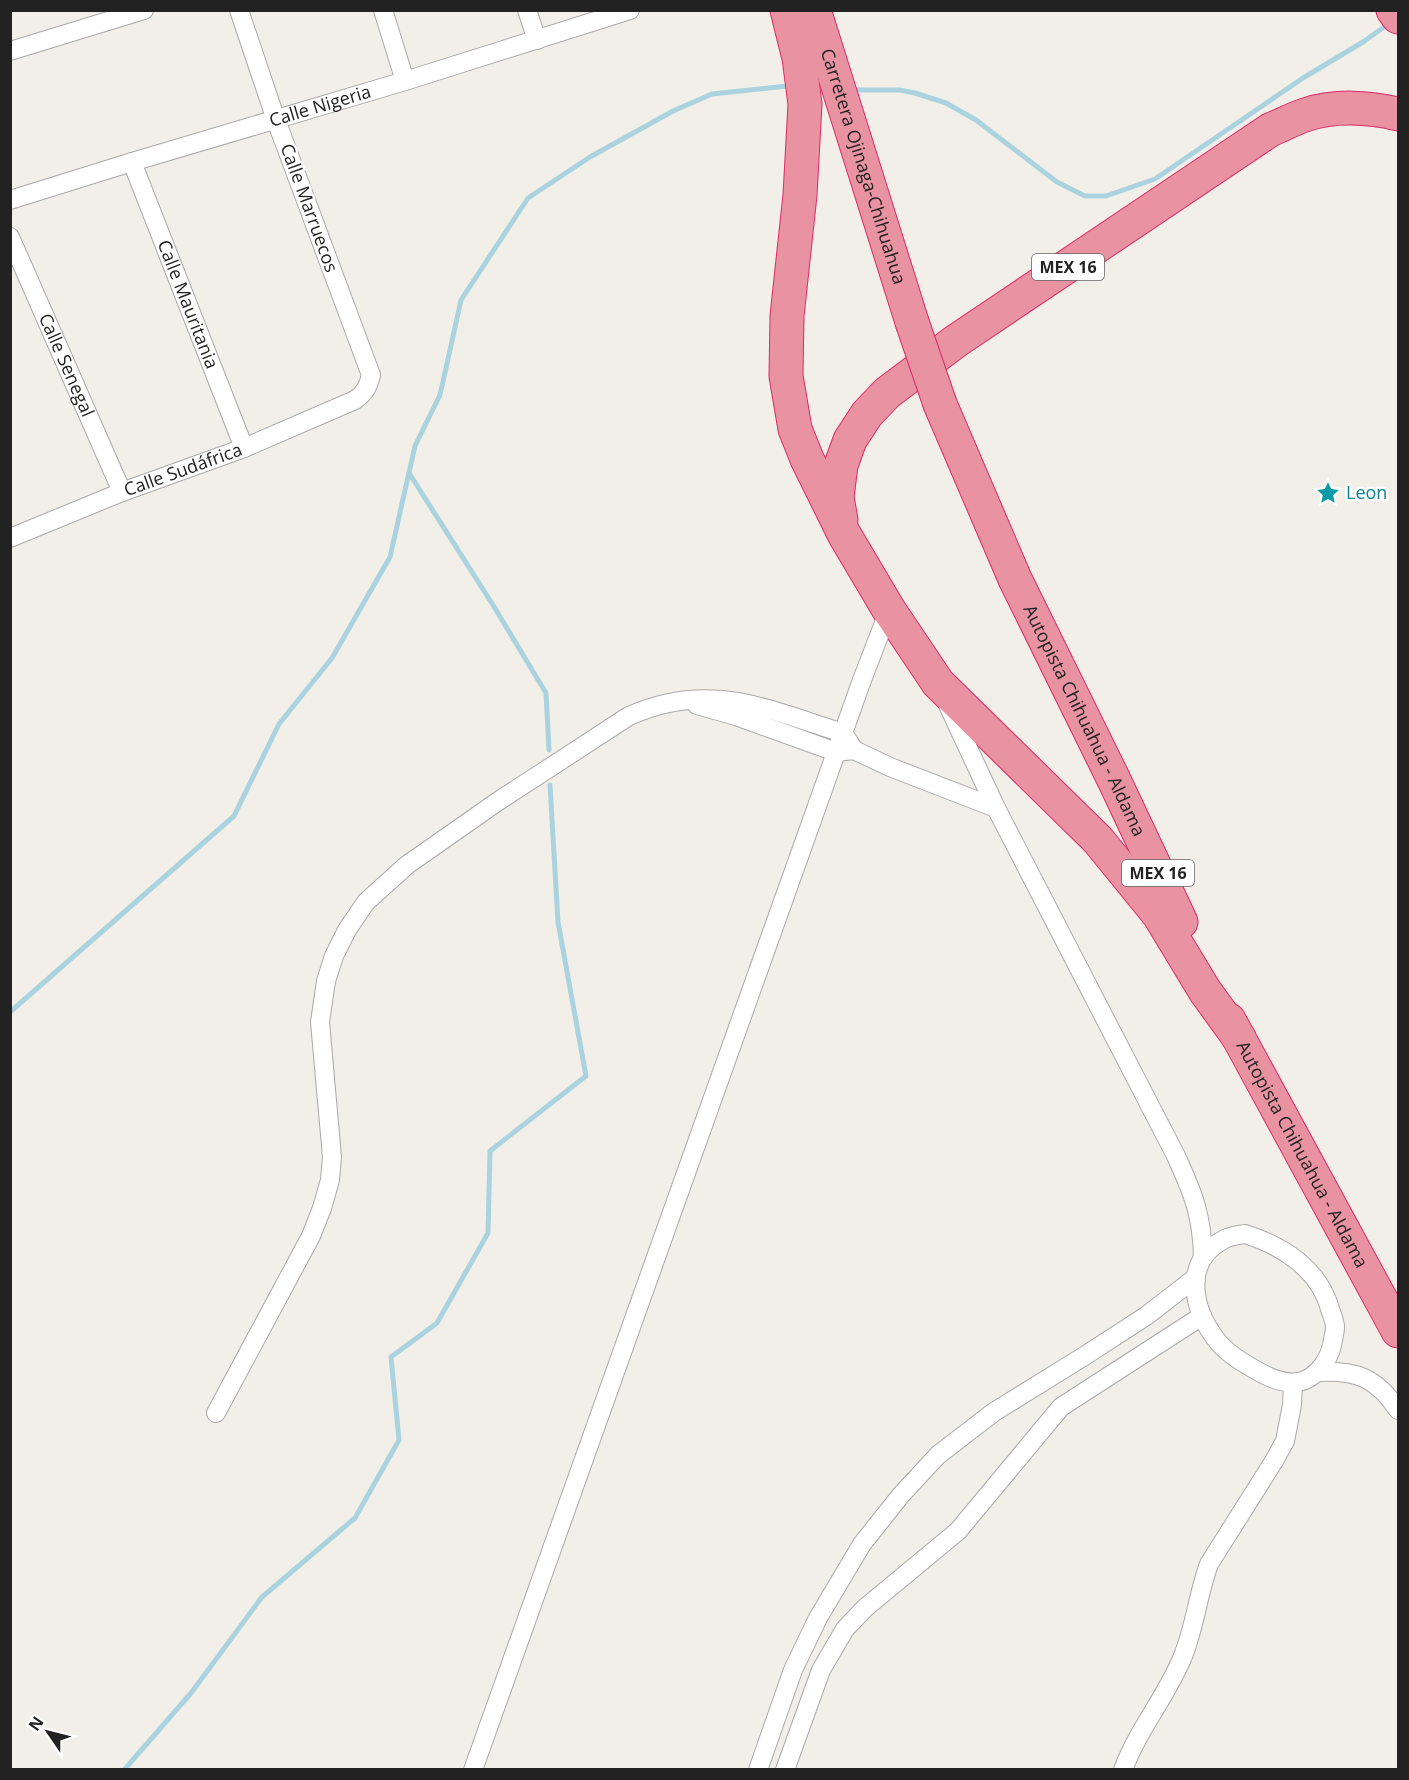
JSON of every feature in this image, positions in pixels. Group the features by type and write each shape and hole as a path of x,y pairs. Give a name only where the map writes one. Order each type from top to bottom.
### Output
{"highway":[{"path":"787,10 799,58 805,104 800,195 787,316 786,376 795,429 823,496 889,610 938,683 1098,840 1159,915 1204,991 1239,1038"},
{"name":"Carretera Ojinaga-Chihuahua","path":"814,10 912,322"},
{"path":"1394,10 1398,17"},
{"name":"MEX 16","path":"844,534 837,497 841,465 850,440 867,414 887,393 956,341 1270,130 1306,115 1342,109 1379,109 1398,114"},
{"name":"Autopista Chihuahua - Aldama","path":"912,322 940,404 1015,579 1114,780 1211,987 1398,1331"}],"street":[{"path":"10,51 144,10"},
{"name":"Calle Marruecos","path":"239,10 276,120 371,375 369,386 355,400"},
{"path":"383,10 405,81"},
{"path":"527,10 537,40"},
{"name":"Calle Nigeria","path":"10,200 405,81 630,10"},
{"name":"Calle Mauritania","path":"132,162 244,448"},
{"name":"Calle Senegal","path":"10,237 122,492"},
{"name":"Calle Sudáfrica","path":"10,538 122,492 244,448 355,400"},
{"path":"473,1770 845,751 843,733 889,610"},
{"path":"758,1770 793,1670 818,1618 862,1544 901,1495 938,1455 994,1412 1146,1316 1194,1279 1203,1257 1202,1226 1181,1166 996,808 938,683"},
{"path":"216,1413 311,1236 322,1208 330,1180 332,1157 320,1022 326,981 334,956 347,930 366,902 407,865 628,716 645,708 681,700 727,699 748,703 843,733"},
{"path":"681,700 845,751 996,808"},
{"path":"1194,1279 1202,1316 1216,1340 1234,1358 1266,1376 1293,1384 1307,1379 1317,1372 1330,1353 1335,1326 1328,1300 1307,1268 1288,1252 1264,1240 1245,1234 1223,1239 1203,1257"},
{"path":"785,1770 821,1670 845,1629 865,1608 958,1531 1061,1407 1202,1316"},
{"path":"1317,1372 1337,1371 1367,1378 1387,1393 1398,1410"},
{"path":"1123,1770 1132,1748 1169,1686 1183,1657 1209,1564 1285,1441 1292,1405 1293,1384"}],"waterway":[{"path":"857,90 899,90 946,103 976,120 1057,182 1085,196 1106,196 1155,179 1303,78 1384,27"},
{"path":"10,1012 234,816 279,724 332,658 390,557 415,446 440,395 461,300 528,198 590,157 673,111 712,94 787,86"},
{"path":"409,473 546,693 549,750"},
{"path":"124,1770 191,1693 262,1597 355,1518 399,1440 391,1357 437,1323 488,1233 490,1151 586,1076 558,922 550,785"}],"place":[{"name":"Leon","path":"1328,493"}]}
